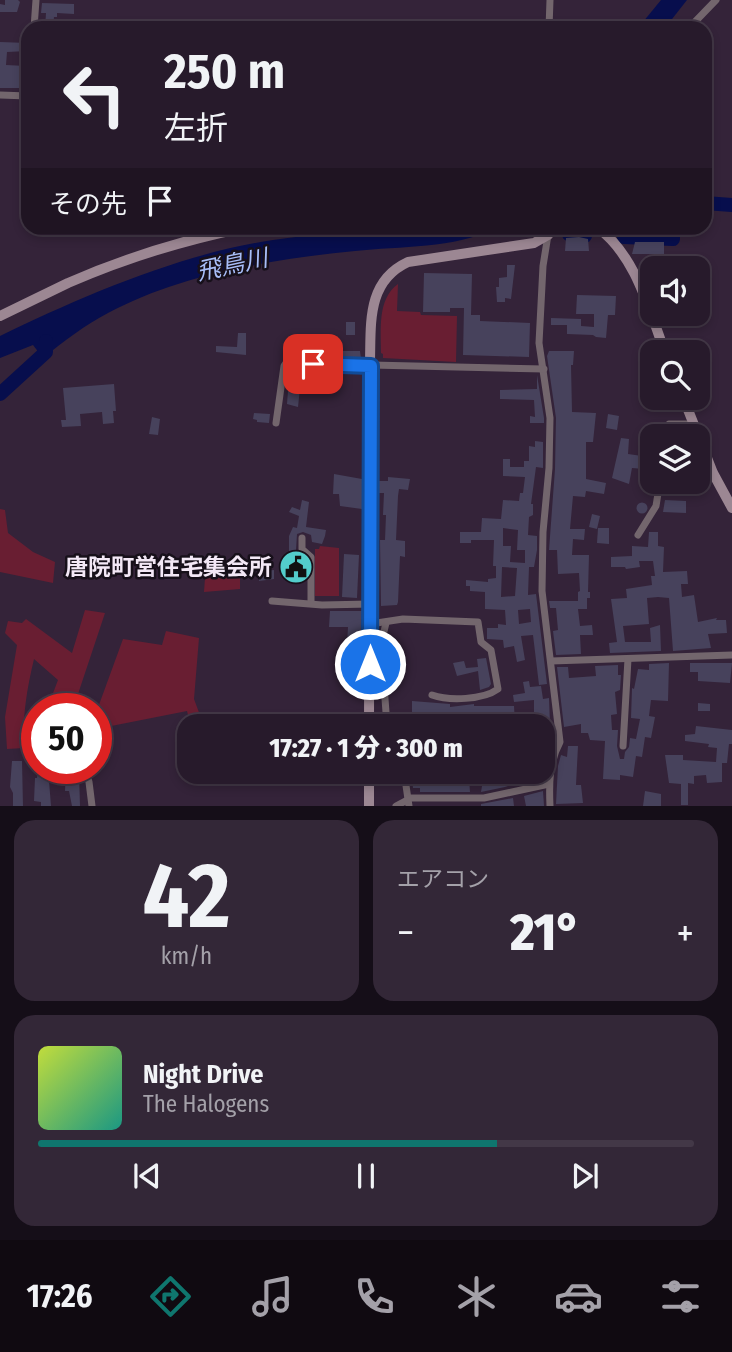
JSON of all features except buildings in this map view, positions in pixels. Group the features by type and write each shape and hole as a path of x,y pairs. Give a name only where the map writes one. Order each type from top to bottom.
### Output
{"main road":[{"path":"0,316 69,283 115,265 213,235"},
{"path":"369,714 373,304 382,282 401,265 418,259 534,243 545,235"},
{"path":"606,235 615,243 633,271 660,340"},
{"path":"688,410 694,424"},
{"path":"710,464 732,508"},
{"path":"369,784 369,806"}],"street":[{"path":"34,21 36,0"},
{"path":"549,21 550,0"},
{"path":"696,21 716,0"},
{"path":"0,94 21,96"},
{"path":"550,235 543,266 538,343 551,418 543,532 542,592 560,742 555,751"},
{"path":"276,423 286,363 544,369"},
{"path":"638,535 656,506 658,494"},
{"path":"302,538 302,549 312,556 311,603"},
{"path":"272,601 370,604"},
{"path":"370,624 403,620 478,622 481,642 491,650 498,689 493,693 467,698 439,698 432,695"},
{"path":"385,714 381,635 386,623"},
{"path":"551,661 732,655"},
{"path":"623,747 628,659"},
{"path":"89,784 92,806"},
{"path":"406,784 408,803"},
{"path":"396,806 429,797 484,798 549,784 550,806"}],"shaded area":[{"path":"398,284 397,311 457,316 456,362 383,358 383,306 391,290"},
{"path":"0,509 5,510 8,533 33,552 55,562 53,583 0,572"},
{"path":"320,546 339,548 339,596 315,596 315,549"},
{"path":"240,563 240,589 204,592 206,564"},
{"path":"85,610 105,613 78,693 53,693 58,680 34,659 27,693 21,693 21,748 7,749 5,717 17,645 5,633 8,621 22,623 26,619 72,653"},
{"path":"166,631 199,638 194,699 200,714 188,714 187,711 112,726 112,693 103,693 123,639 162,645"}],"water":[{"path":"661,0 687,0 670,21 644,21"},
{"name":"飛鳥川","path":"317,235 480,235 427,246 292,259 196,278 136,299 108,313 43,358 33,345 0,358 0,336 99,291 204,255 273,240"}],"waterway":[{"path":"712,204 732,205"},
{"path":"577,235 585,236"},
{"path":"624,237 673,239 673,235"},
{"path":"0,394 46,352 46,341"}],"place":[{"name":"唐院町営住宅集会所","path":"296,567"}],"route":[{"path":"313,364 371,366 370,664"}]}
